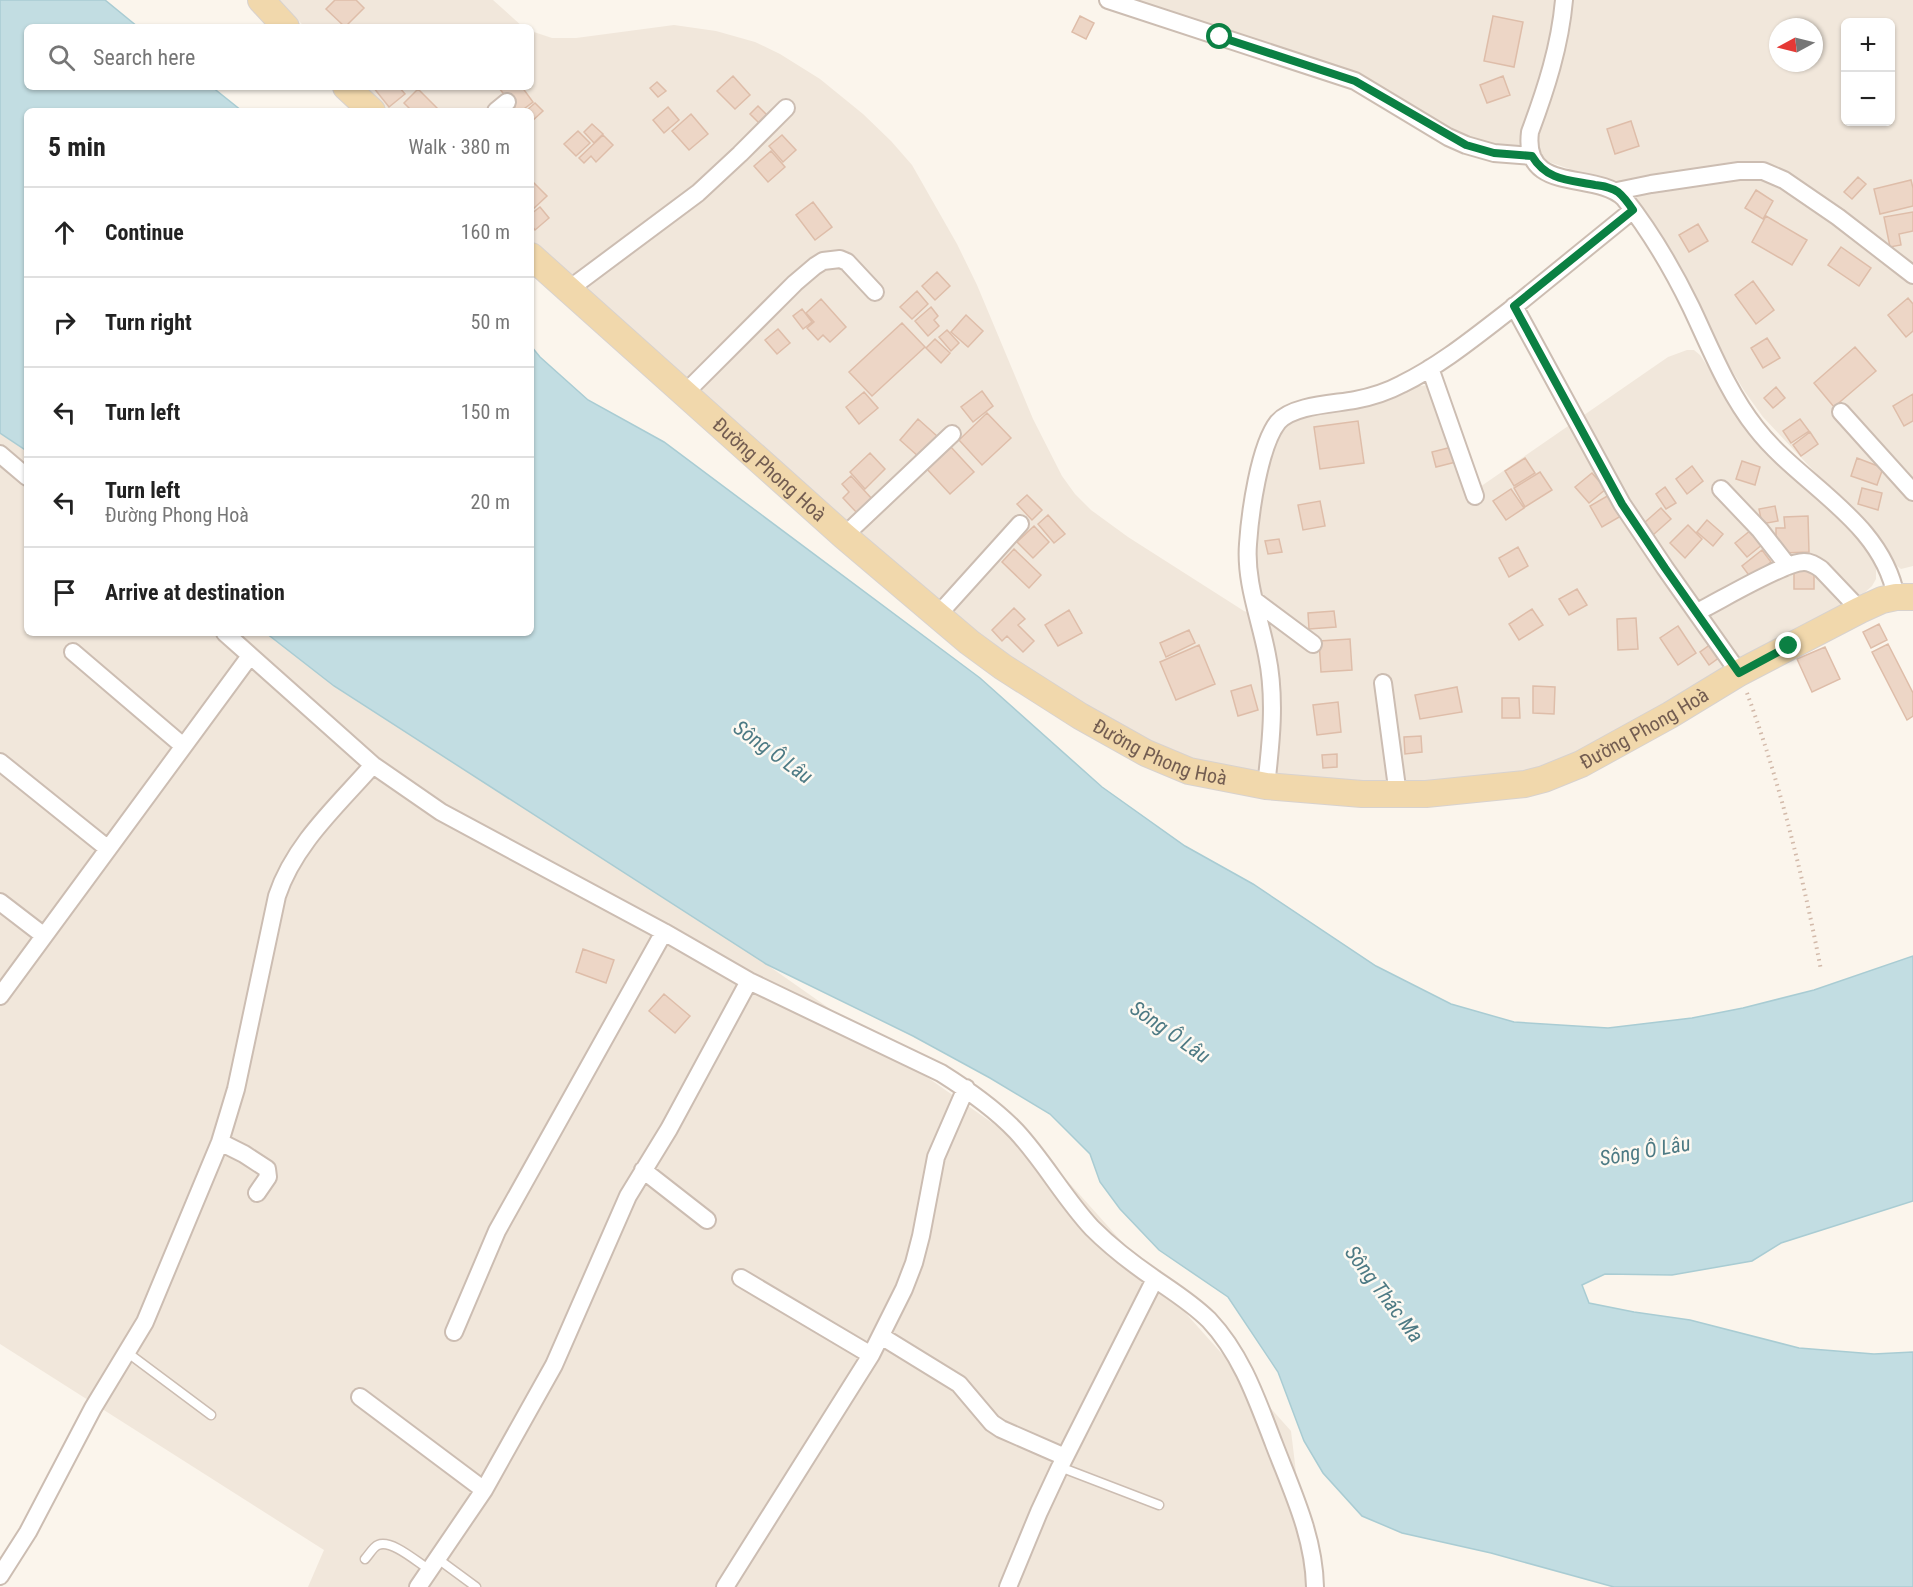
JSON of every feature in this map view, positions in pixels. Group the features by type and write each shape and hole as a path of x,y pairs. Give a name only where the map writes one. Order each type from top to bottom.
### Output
{"main road":[{"path":"261,0 283,24"},
{"path":"349,90 369,108"},
{"name":"Đường Phong Hoà","path":"534,259 844,536 937,616 1003,667 1080,716 1146,753 1189,771 1266,786 1341,793 1398,795 1504,787 1544,779 1601,754 1739,673 1860,610 1882,600 1908,596"}],"street":[{"path":"1108,0 1355,81 1466,145 1494,153 1532,156"},
{"path":"1564,0 1557,47 1548,83 1530,132 1532,156 1537,164 1549,174 1568,180 1609,187 1617,191 1633,210 1666,260 1721,369 1755,427 1776,451 1827,495 1857,525 1887,566 1893,583 1908,596"},
{"path":"568,290 698,193 786,108"},
{"path":"1617,191 1738,171 1763,171 1784,180 1913,275"},
{"path":"1266,786 1270,744 1268,657 1247,561 1250,526 1261,465 1270,437 1278,423 1283,417 1296,411 1386,392 1430,368 1474,338 1633,210"},
{"path":"685,393 795,283 823,261 840,259 847,262 875,292"},
{"path":"1514,306 1622,504 1739,673"},
{"path":"1430,368 1475,496"},
{"path":"1841,412 1913,492"},
{"path":"844,536 952,434"},
{"path":"0,454 24,474"},
{"path":"1721,489 1760,530 1788,566"},
{"path":"937,616 1020,524"},
{"path":"1697,612 1788,566 1804,562 1814,564 1860,610"},
{"path":"1254,600 1313,644"},
{"path":"228,636 373,765 415,796 749,981 915,1060 966,1088 989,1106 1018,1133 1090,1226 1110,1245 1208,1319 1232,1350 1247,1377 1302,1514 1312,1556 1315,1587"},
{"path":"73,652 182,745"},
{"path":"0,996 106,848 249,656"},
{"path":"1383,683 1398,795"},
{"path":"0,762 106,848"},
{"path":"0,1576 28,1533 93,1408 128,1353 156,1298 220,1142 236,1089 282,881 297,854 310,837 373,765"},
{"path":"0,902 44,935"},
{"path":"454,1332 497,1231 664,932"},
{"path":"418,1587 484,1490 554,1365 572,1328 617,1219 643,1170 669,1129 749,981"},
{"path":"725,1587 881,1336 915,1263 936,1157 966,1088"},
{"path":"220,1142 267,1169 268,1177 257,1193"},
{"path":"643,1170 707,1220"},
{"path":"741,1278 871,1355"},
{"path":"1008,1587 1039,1512 1155,1279"},
{"path":"881,1336 959,1384 992,1423 1063,1462"},
{"path":"360,1397 484,1490"}],"lane":[{"path":"128,1353 211,1415"},
{"path":"1063,1462 1159,1505"},
{"path":"365,1559 379,1544 394,1545 476,1587"}],"path":[{"path":"1739,673 1784,808 1802,876 1821,970"}],"shaded area":[{"path":"277,0 493,0 520,24 302,24"},
{"path":"1134,0 1913,0 1913,566 1901,569 1889,560 1841,500 1763,417 1728,364 1675,268 1606,181 1452,132 1370,82"},
{"path":"674,25 716,31 755,42 780,54 820,79 863,114 912,165 957,244 977,285 1033,419 1062,476 1075,494 1091,510 1128,537 1244,611 1250,613 1250,559 1267,461 1285,420 1419,386 1431,385 1477,489 1668,357 1687,350 1694,350 1700,355 1740,415 1834,506 1873,557 1876,579 1862,595 1571,755 1525,771 1454,782 1355,781 1281,777 1207,764 1179,755 1150,742 1073,700 955,618 534,247 534,108 387,108 368,90 534,90 534,32 552,38 576,38"},
{"path":"0,433 24,449 24,636 270,636 334,686 766,964 1055,1167 1291,1431 1310,1587 308,1587 324,1550 0,1344"}],"water":[{"path":"0,0 105,0 134,24 24,24 24,90 216,90 238,108 24,108 24,449 0,433"},
{"path":"534,350 588,400 664,442 980,678 1102,787 1185,846 1253,884 1376,966 1451,1004 1514,1022 1608,1028 1692,1018 1743,1008 1814,990 1913,956 1913,1201 1781,1243 1752,1261 1672,1275 1605,1274 1582,1285 1589,1303 1690,1320 1799,1348 1874,1354 1913,1352 1913,1587 1614,1587 1491,1553 1402,1533 1362,1516 1323,1473 1304,1441 1278,1372 1228,1297 1159,1250 1120,1209 1100,1182 1090,1154 1050,1114 913,1036 766,964 334,686 270,636 534,636"}],"building":[{"path":"335,0 356,0 364,8 348,24 342,24 326,9"},
{"path":"1080,16 1094,23 1086,39 1072,32"},
{"path":"1493,16 1523,22 1514,67 1484,61"},
{"path":"733,76 750,95 735,109 717,91"},
{"path":"1503,76 1510,95 1487,103 1480,85"},
{"path":"657,82 666,91 658,97 650,88"},
{"path":"375,90 402,90 405,94 389,107"},
{"path":"419,90 437,108 409,108 404,103"},
{"path":"501,90 524,90 533,102 525,108 515,108"},
{"path":"535,103 543,111 534,119 534,108 529,108"},
{"path":"758,106 767,115 759,123 750,114"},
{"path":"668,107 679,120 664,133 653,120"},
{"path":"691,114 708,134 689,150 672,131"},
{"path":"1631,121 1639,146 1615,154 1607,129"},
{"path":"592,124 603,134 594,143 584,132"},
{"path":"578,131 590,143 576,156 564,144"},
{"path":"603,135 613,145 596,162 591,156 584,163 579,158"},
{"path":"782,135 796,150 783,162 769,146"},
{"path":"771,151 785,167 768,182 754,166"},
{"path":"1858,177 1866,184 1852,199 1844,192"},
{"path":"1911,180 1913,206 1880,214 1874,189"},
{"path":"534,183 547,196 534,208"},
{"path":"1756,190 1773,201 1763,219 1745,208"},
{"path":"813,202 832,227 815,240 796,215"},
{"path":"540,207 549,218 535,230 534,229 534,212"},
{"path":"1913,212 1913,231 1899,234 1901,245 1890,247 1884,217"},
{"path":"1766,216 1807,240 1792,265 1752,242"},
{"path":"1698,224 1708,241 1689,252 1679,235"},
{"path":"1841,247 1871,268 1859,286 1828,265"},
{"path":"937,272 950,286 935,300 922,286"},
{"path":"1753,281 1774,310 1756,324 1735,295"},
{"path":"917,291 928,304 912,319 900,307"},
{"path":"1908,298 1913,304 1913,331 1906,337 1888,315"},
{"path":"821,299 846,327 830,342 823,335 818,340 807,328 814,322 806,313"},
{"path":"931,307 938,316 934,320 939,326 928,336 915,321"},
{"path":"802,309 812,322 803,329 793,316"},
{"path":"966,315 983,331 968,347 951,332"},
{"path":"902,323 925,347 872,396 849,372"},
{"path":"778,329 790,343 777,354 765,340"},
{"path":"947,330 959,343 951,351 939,337"},
{"path":"1767,338 1780,358 1763,368 1751,348"},
{"path":"935,339 950,353 941,363 926,348"},
{"path":"1855,347 1876,371 1834,407 1814,383"},
{"path":"1776,387 1785,398 1773,408 1764,398"},
{"path":"982,391 993,406 973,422 961,407"},
{"path":"864,392 878,408 859,424 846,407"},
{"path":"1913,394 1913,421 1904,426 1893,406"},
{"path":"987,413 1011,438 982,465 959,440"},
{"path":"918,419 937,436 919,457 900,440"},
{"path":"1800,419 1809,431 1791,443 1783,431"},
{"path":"1358,421 1364,463 1320,469 1314,427"},
{"path":"1810,432 1818,444 1801,456 1793,445"},
{"path":"950,446 974,472 950,494 926,468"},
{"path":"1452,447 1456,462 1436,467 1432,452"},
{"path":"870,453 885,469 865,489 850,472"},
{"path":"1525,458 1535,473 1514,486 1505,471"},
{"path":"1857,458 1883,468 1877,485 1851,476"},
{"path":"1742,461 1760,467 1755,485 1736,479"},
{"path":"1692,466 1703,481 1687,494 1676,479"},
{"path":"1540,472 1552,490 1525,507 1514,488"},
{"path":"1592,473 1606,489 1589,503 1575,487"},
{"path":"851,476 872,499 857,513 843,498 849,492 842,484"},
{"path":"1665,487 1676,503 1666,509 1656,494"},
{"path":"1862,488 1882,493 1878,510 1858,504"},
{"path":"1511,489 1524,508 1506,520 1493,501"},
{"path":"1027,495 1042,510 1032,520 1017,504"},
{"path":"1609,495 1621,516 1602,527 1590,506"},
{"path":"1320,501 1325,526 1303,530 1298,505"},
{"path":"1775,506 1778,521 1762,524 1759,509"},
{"path":"1661,508 1671,519 1653,535 1644,523"},
{"path":"1048,515 1065,534 1054,543 1038,524"},
{"path":"1808,516 1809,552 1783,553 1783,545 1776,545 1776,528 1785,528 1784,517"},
{"path":"1707,520 1723,534 1713,546 1697,532"},
{"path":"1688,525 1702,539 1685,558 1670,543"},
{"path":"1034,526 1049,542 1033,558 1017,542"},
{"path":"1751,530 1763,544 1747,557 1735,543"},
{"path":"1279,539 1282,552 1268,554 1265,541"},
{"path":"1518,547 1528,566 1509,577 1499,558"},
{"path":"1014,549 1041,575 1029,588 1002,562"},
{"path":"1762,550 1771,562 1751,578 1742,566"},
{"path":"1794,568 1814,568 1814,589 1794,589"},
{"path":"1577,589 1587,605 1569,615 1559,599"},
{"path":"1014,608 1025,619 1018,625 1034,641 1023,652 1007,636 1002,641 992,630"},
{"path":"1532,609 1543,625 1519,640 1509,624"},
{"path":"1069,610 1082,633 1058,646 1045,625"},
{"path":"1334,611 1336,627 1309,629 1308,613"},
{"path":"1636,618 1638,649 1618,650 1617,619"},
{"path":"1879,624 1887,640 1871,648 1863,632"},
{"path":"1678,626 1696,653 1678,665 1660,638"},
{"path":"1189,630 1195,643 1166,657 1160,643"},
{"path":"1350,639 1352,670 1321,672 1319,641"},
{"path":"1711,644 1720,657 1709,665 1700,652"},
{"path":"1888,644 1913,693 1913,716 1907,720 1872,652"},
{"path":"1199,645 1215,684 1176,700 1160,662"},
{"path":"1825,647 1840,679 1812,692 1797,659"},
{"path":"1251,685 1258,710 1238,716 1231,691"},
{"path":"1533,686 1555,687 1554,714 1533,713"},
{"path":"1457,687 1462,712 1420,719 1415,695"},
{"path":"1502,698 1519,698 1520,718 1502,718"},
{"path":"1338,702 1341,732 1317,735 1313,705"},
{"path":"1421,736 1422,752 1405,754 1404,737"},
{"path":"1337,754 1337,767 1323,768 1322,755"},
{"path":"583,949 614,960 606,983 576,972"},
{"path":"664,994 690,1016 675,1033 649,1011"}],"route":[{"path":"1220,37 1355,81 1448,137 1466,145 1494,153 1532,156 1542,170 1549,174 1568,180 1609,187 1624,198 1633,210 1514,306 1622,504 1739,673 1789,646"}],"water label":[{"name":"Sông Ô Lâu","path":"773,752"},
{"name":"Sông Ô Lâu","path":"1170,1032"},
{"name":"Sông Ô Lâu","path":"1645,1151"},
{"name":"Sông Thác Ma","path":"1384,1294"}]}
